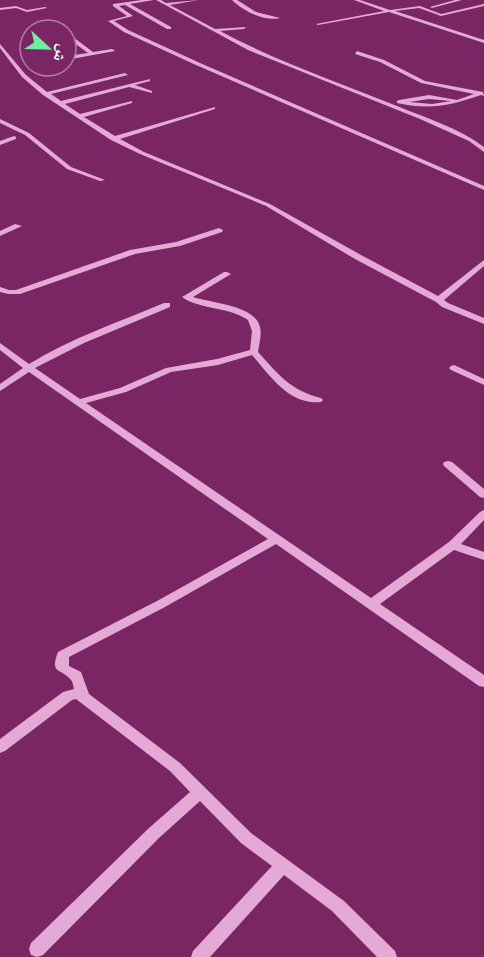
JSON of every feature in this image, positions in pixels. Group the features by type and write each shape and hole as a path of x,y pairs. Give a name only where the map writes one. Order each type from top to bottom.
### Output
{"street":[{"path":"152,0 114,6 131,16 110,21 126,31 484,188"},
{"path":"158,0 249,49 468,138 484,150"},
{"path":"166,4 197,0"},
{"path":"234,0 239,5 266,16 278,18"},
{"path":"356,0 484,42"},
{"path":"432,7 460,0 483,6"},
{"path":"125,4 168,28"},
{"path":"318,24 420,7 430,13 441,15 483,6"},
{"path":"0,9 18,7 28,11 45,8"},
{"path":"214,30 244,28"},
{"path":"78,43 92,54"},
{"path":"0,45 21,66 24,76 45,94 62,103 78,117 113,139 268,205 446,305 484,321"},
{"path":"78,56 112,51"},
{"path":"357,53 382,60 423,82 483,93"},
{"path":"45,94 126,75"},
{"path":"62,103 148,80"},
{"path":"130,85 150,92"},
{"path":"107,91 126,94"},
{"path":"399,102 437,108 483,93"},
{"path":"387,105 429,97 464,101"},
{"path":"78,117 130,102"},
{"path":"113,139 213,108"},
{"path":"0,121 27,134 69,168 102,180"},
{"path":"0,143 14,138"},
{"path":"0,234 18,226"},
{"path":"0,289 17,292 134,252 177,244 219,230"},
{"path":"439,300 484,262"},
{"path":"227,274 186,297 233,309 253,320 256,326 254,352 275,378 291,392 318,400"},
{"path":"0,388 29,368 167,305"},
{"path":"0,346 484,682"},
{"path":"80,402 123,390 168,370 218,362 254,352"},
{"path":"454,368 484,382"},
{"path":"448,464 484,495"},
{"path":"372,604 453,545 484,514"},
{"path":"84,697 76,676 62,668 63,655 161,604 276,538"},
{"path":"453,545 484,556"},
{"path":"0,747 68,696 77,694 84,697 175,767 240,832 338,906 384,955"},
{"path":"37,949 154,833 200,792"},
{"path":"199,957 283,866"}]}
